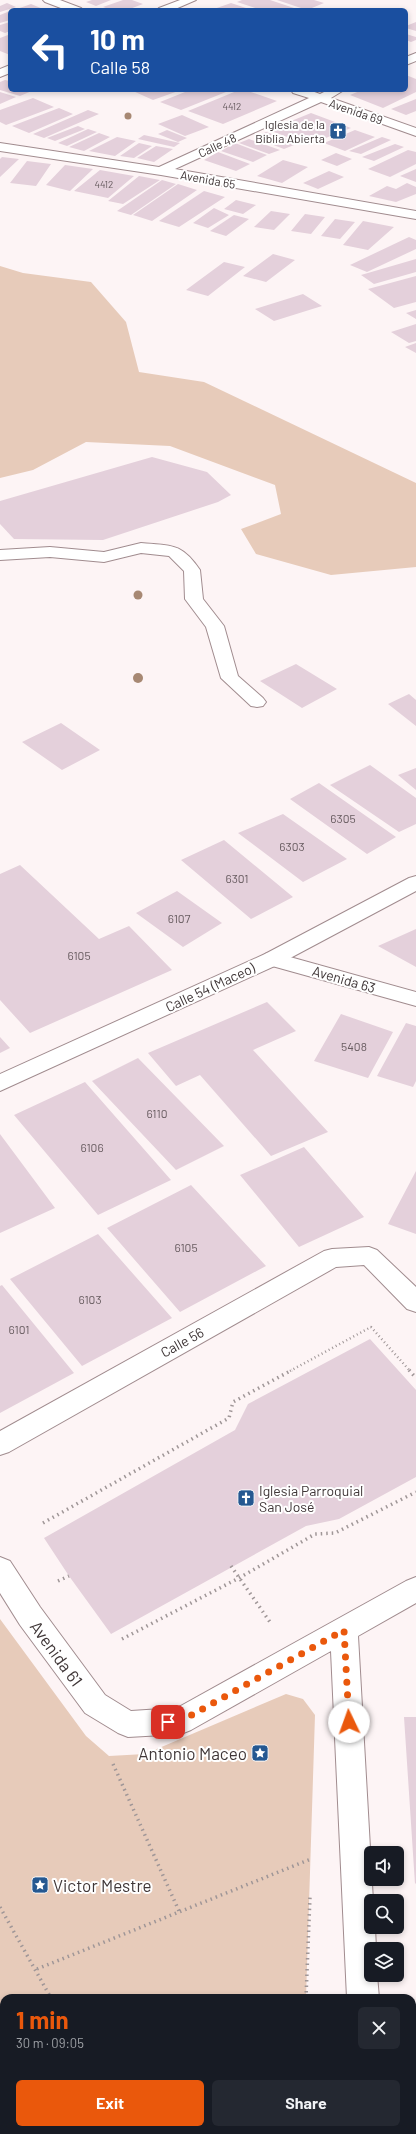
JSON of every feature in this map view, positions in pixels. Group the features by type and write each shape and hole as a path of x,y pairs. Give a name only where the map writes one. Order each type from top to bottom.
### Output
{"street":[{"path":"49,0 71,8"},
{"path":"168,8 190,0"},
{"name":"Avenida 69","path":"302,92 416,132"},
{"name":"Calle 48","path":"161,171 333,92"},
{"path":"7,135 51,153"},
{"name":"Avenida 65","path":"0,147 51,153 416,215"},
{"path":"0,555 50,552 104,556 141,548 174,551 192,570 194,599 215,626 230,678 257,702"},
{"name":"Calle 54 (Maceo)","path":"0,1084 272,959 416,883"},
{"name":"Avenida 63","path":"272,959 416,999"},
{"name":"Calle 56","path":"0,1444 332,1258 369,1256 416,1302"},
{"name":"Avenida 61","path":"0,1569 30,1616 95,1704 128,1724 181,1721 296,1658"},
{"path":"296,1658 416,1589"},
{"path":"344,1630 363,1994"}],"path":[{"path":"43,1523 229,1418 234,1402 371,1327 416,1378"},
{"path":"122,1639 239,1578 314,1534 335,1533 416,1492"},
{"path":"231,1566 296,1658"},
{"path":"109,1756 179,1912"},
{"path":"311,1851 311,1867"},
{"path":"37,1969 311,1859"},
{"path":"306,1994 310,1890"},
{"path":"0,1907 37,1969 49,1994"}],"shaded area":[{"path":"0,266 23,273 91,282 126,322 139,372 204,382 416,483 416,567 331,575 256,554 241,529 281,514 275,485 170,446 86,442 33,470 0,478"},
{"path":"0,1619 86,1736 109,1756 145,1754 286,1694 303,1699 315,1715 306,1994 0,1994"}],"building":[{"path":"92,0 111,0 96,6 86,2"},
{"path":"123,0 132,0 143,4 132,8 103,7"},
{"path":"242,0 270,0 294,8 255,8 237,2"},
{"path":"277,0 314,0 324,3 312,8 301,8"},
{"path":"7,3 16,7 8,8 8,10 0,12 0,6"},
{"path":"231,3 246,8 217,8"},
{"path":"31,4 41,8 20,8"},
{"path":"8,12 8,21 0,23 0,15"},
{"path":"416,22 416,31 408,29 408,25"},
{"path":"8,23 8,32 5,33 0,31 0,25"},
{"path":"8,35 8,54 0,51 0,38"},
{"path":"408,35 416,37 416,40 411,42 408,41"},
{"path":"408,76 416,79 416,92 383,108 350,95 357,92 408,92"},
{"path":"8,81 8,92 29,92 20,96 0,90 0,82"},
{"path":"0,92 16,97 0,104"},
{"path":"135,92 175,92 153,100"},
{"path":"185,92 226,92 181,110 160,102"},
{"path":"234,92 251,92 277,101 223,124 188,111"},
{"path":"33,98 54,107 6,125 0,122 0,110"},
{"path":"416,99 416,111 406,115 391,109"},
{"path":"59,108 73,114 29,133 12,126"},
{"path":"88,110 99,114 44,138 33,134"},
{"path":"311,113 351,128 308,145 269,130"},
{"path":"182,115 209,127 185,136 158,124"},
{"path":"78,126 85,129 55,141 47,138"},
{"path":"88,129 97,132 67,146 58,143"},
{"path":"167,130 187,138 178,142 158,134"},
{"path":"355,130 375,137 345,151 324,143"},
{"path":"266,132 299,143 284,149 255,138"},
{"path":"99,133 110,137 84,151 69,147"},
{"path":"144,135 180,143 174,147 138,139"},
{"path":"117,137 136,141 115,156 89,151"},
{"path":"382,137 391,140 361,154 349,151"},
{"path":"249,139 280,150 269,154 239,143"},
{"path":"139,143 152,146 134,158 120,156"},
{"path":"235,143 267,155 253,162 221,151"},
{"path":"395,144 404,147 374,161 362,157"},
{"path":"156,146 173,149 154,162 137,158"},
{"path":"408,150 416,152 416,164 390,177 368,169"},
{"path":"218,152 250,164 236,171 204,160"},
{"path":"336,153 352,159 337,166 321,160"},
{"path":"2,157 19,159 0,177 0,159"},
{"path":"283,160 308,167 282,183 257,176"},
{"path":"27,161 51,164 36,186 10,183"},
{"path":"65,165 93,169 70,191 46,185"},
{"path":"416,169 416,182 400,176"},
{"path":"100,170 134,176 108,198 74,191"},
{"path":"329,171 344,177 318,189 303,183"},
{"path":"139,176 160,180 123,204 108,201"},
{"path":"162,180 176,184 131,215 117,211"},
{"path":"407,183 416,187 416,194 396,202 369,196 387,186 396,189"},
{"path":"178,184 197,190 152,221 133,215"},
{"path":"204,191 225,197 179,227 159,221"},
{"path":"236,200 256,205 243,214 224,209"},
{"path":"214,208 229,215 208,228 193,223"},
{"path":"271,211 290,214 274,230 254,227"},
{"path":"305,214 325,217 311,234 291,231"},
{"path":"234,215 249,219 226,236 210,231"},
{"path":"335,219 355,222 340,239 321,236"},
{"path":"363,221 394,227 368,250 343,245"},
{"path":"409,237 416,240 416,249 367,272 350,265"},
{"path":"273,254 295,260 266,282 243,276"},
{"path":"416,259 416,272 374,284 361,275"},
{"path":"224,262 245,267 208,296 186,290"},
{"path":"416,276 416,302 394,308 368,289"},
{"path":"303,294 322,306 274,321 255,309"},
{"path":"416,310 416,319 406,313"},
{"path":"416,324 416,341 409,343 391,332"},
{"path":"416,343 416,353 405,347"},
{"path":"152,457 207,472 231,495 218,502 103,540 14,539 0,524 0,501"},
{"path":"296,664 337,689 302,708 260,681"},
{"path":"409,694 416,700 416,726 388,704"},
{"path":"61,723 100,750 62,770 22,742"},
{"path":"370,765 416,798 416,824 399,832 330,785"},
{"path":"416,768 416,790 398,775"},
{"path":"319,783 396,837 367,854 290,799"},
{"path":"283,814 347,859 303,882 238,833"},
{"path":"224,840 293,897 251,919 181,860"},
{"path":"20,865 99,939 129,926 172,970 30,1033 0,1000 0,874"},
{"path":"177,891 222,923 183,947 136,913"},
{"path":"416,929 416,967 378,946"},
{"path":"267,1002 296,1031 253,1050 328,1132 271,1156 200,1075 176,1086 148,1053"},
{"path":"341,1014 393,1032 368,1078 314,1061"},
{"path":"406,1023 416,1026 416,1081 413,1087 377,1076"},
{"path":"0,1037 10,1048 0,1053"},
{"path":"138,1058 224,1146 176,1170 92,1081"},
{"path":"85,1082 171,1180 98,1215 14,1115"},
{"path":"0,1134 55,1208 0,1233"},
{"path":"304,1147 364,1217 299,1247 240,1175"},
{"path":"416,1171 416,1234 388,1224"},
{"path":"191,1185 266,1266 180,1312 107,1228"},
{"path":"98,1234 172,1318 82,1366 10,1279"},
{"path":"2,1285 74,1373 0,1413 0,1286"},
{"name":"Iglesia Parroquial San José","path":"370,1339 416,1390 416,1477 339,1519 306,1526 111,1634 69,1576 44,1538 235,1430 248,1404"},
{"path":"404,1717 416,1717 415,1884"}],"place":[{"name":"Iglesia de la Biblia Abierta","path":"338,131"},
{"name":"Iglesia Parroquial San José","path":"246,1498"},
{"name":"Antonio Maceo","path":"260,1753"},
{"name":"Victor Mestre","path":"40,1885"}],"route":[{"path":"168,1722 181,1721 344,1630 349,1722"}]}
